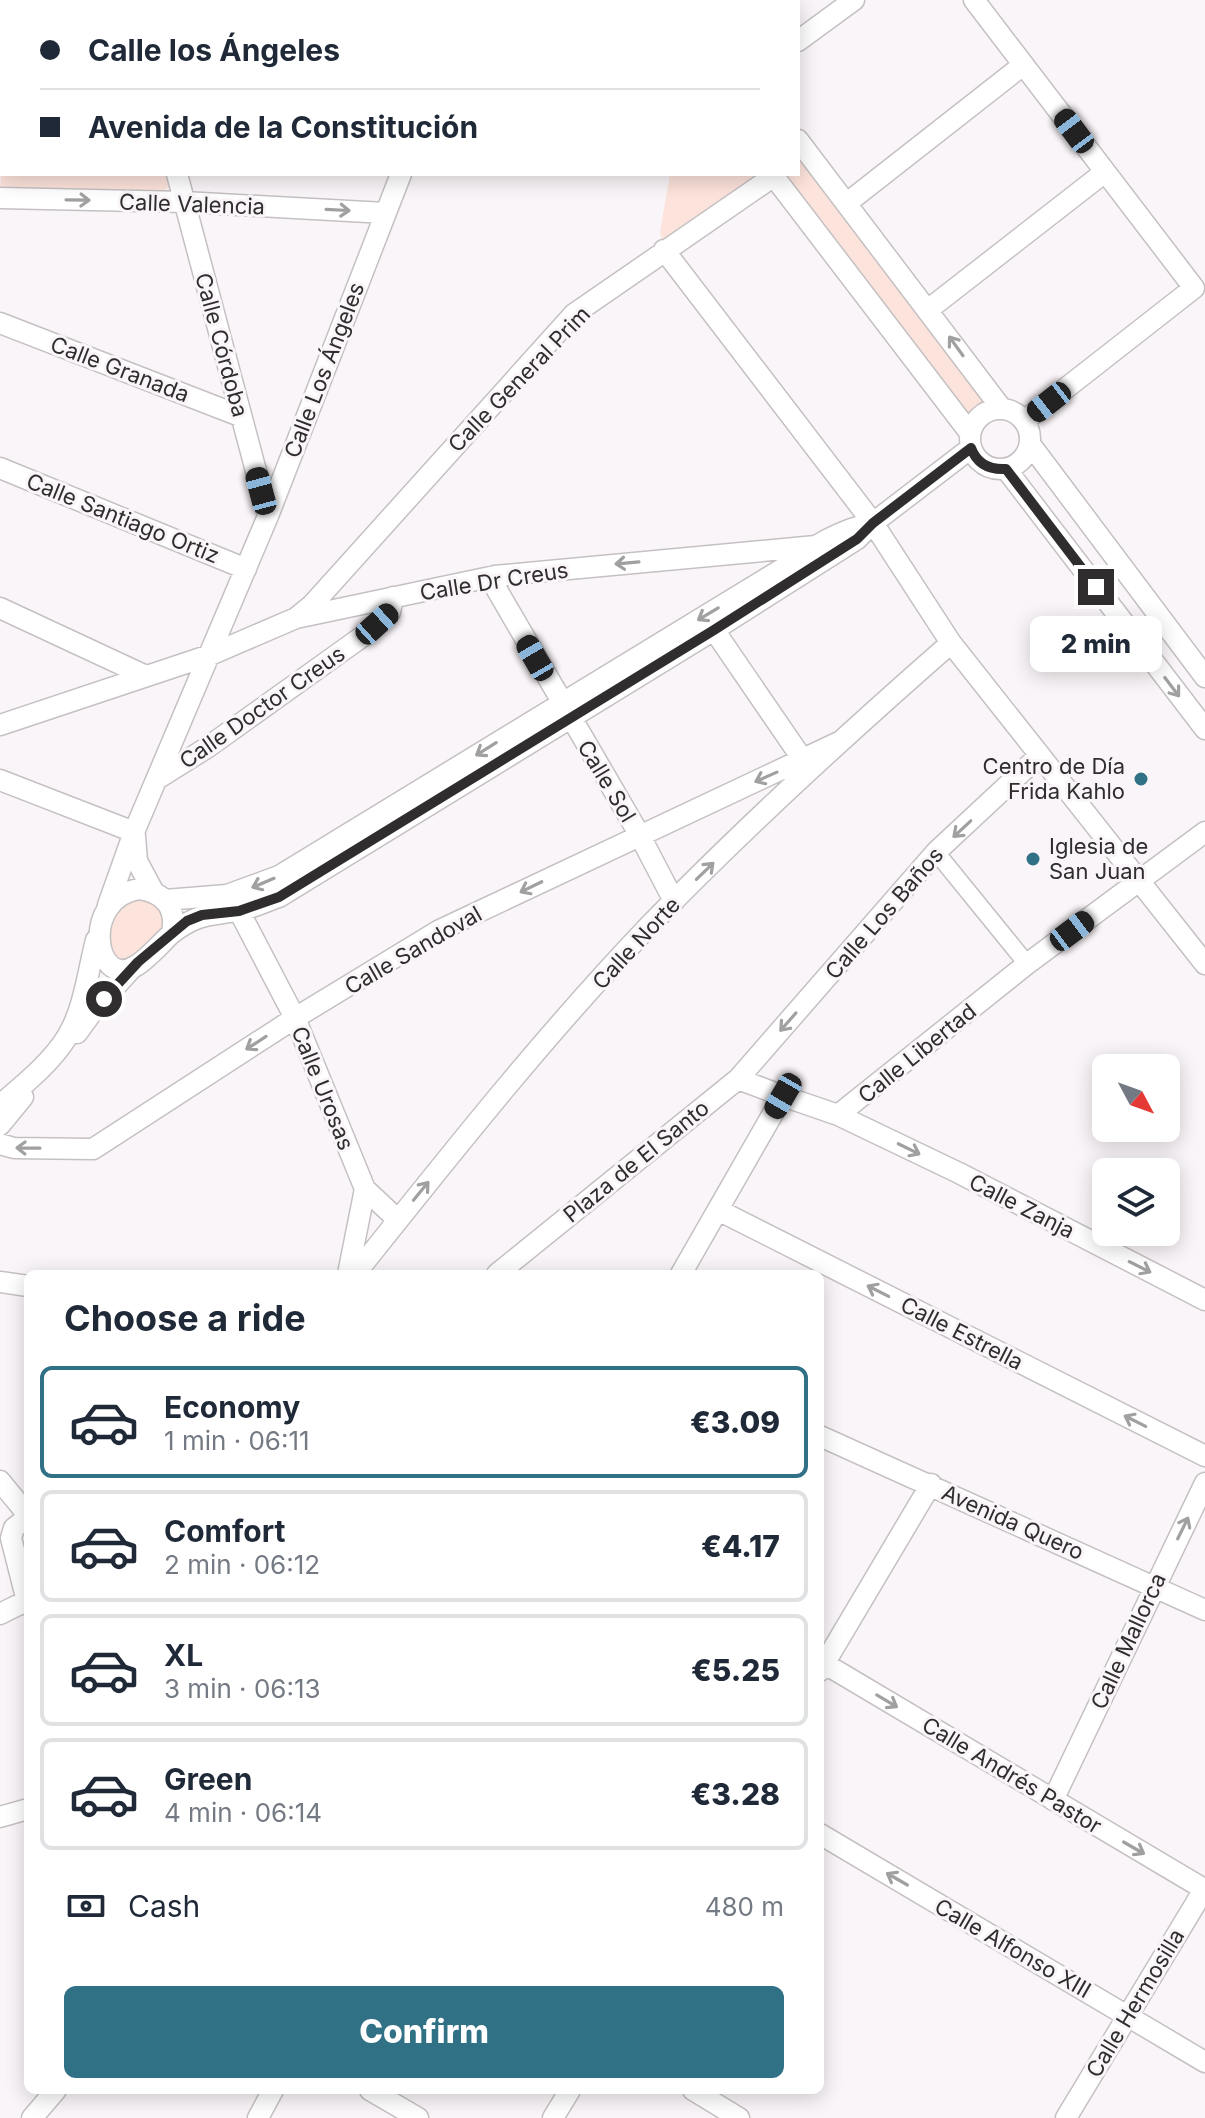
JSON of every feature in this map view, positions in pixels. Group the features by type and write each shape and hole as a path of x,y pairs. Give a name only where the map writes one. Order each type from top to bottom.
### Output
{"street":[{"path":"800,40 854,0"},
{"path":"974,0 1194,288 1024,421"},
{"path":"847,203 1023,65"},
{"path":"800,143 1002,409"},
{"path":"929,309 1105,172"},
{"name":"Calle Córdoba","path":"178,176 268,516"},
{"name":"Calle Los Ángeles","path":"0,1105 30,1079 66,1038 77,1016 105,913 134,832 268,516 400,176"},
{"name":"Calle General Prim","path":"296,618 312,605 574,314 772,176"},
{"path":"133,967 120,970 104,961 105,913 127,891 139,889 159,895 227,895 279,876 565,710 714,630 857,539 970,440 978,418 985,412 1002,409 1024,421 1030,444 1021,460 1006,469 986,466 978,461 970,440 774,176"},
{"name":"Calle Valencia","path":"0,198 184,202 385,213"},
{"path":"664,250 873,523 951,643 1205,964"},
{"name":"Calle Granada","path":"0,323 240,416"},
{"path":"1030,444 1205,677"},
{"name":"Calle Santiago Ortiz","path":"0,468 246,569"},
{"path":"1006,469 1205,729"},
{"path":"0,1125 133,967 187,921 202,915 239,911 279,897 816,546 849,528 873,523"},
{"name":"Calle Dr Creus","path":"0,725 210,655 296,618 495,576 816,546"},
{"name":"Calle Sol","path":"495,576 497,590 639,834 674,901"},
{"name":"Calle Doctor Creus","path":"157,779 219,739 363,636 390,612 393,597"},
{"path":"0,608 146,676"},
{"path":"714,630 803,760"},
{"name":"Calle Norte","path":"358,1270 512,1079 649,926 837,743 951,643"},
{"name":"Calle Sandoval","path":"0,1144 14,1148 93,1149 295,1018 438,931 837,743"},
{"name":"Calle Los Baños","path":"738,1079 936,852 1039,756"},
{"path":"0,780 134,832 137,861 173,914 172,933"},
{"name":"Calle Libertad","path":"783,1096 838,1115 1027,964 1205,832"},
{"path":"936,852 1027,964"},
{"name":"Calle Urosas","path":"239,911 295,1018 365,1189"},
{"path":"683,1270 783,1096 738,1079"},
{"name":"Plaza de El Santo","path":"502,1270 738,1079"},
{"name":"Calle Zanja","path":"838,1115 959,1173 1205,1300"},
{"path":"365,1189 398,1220"},
{"path":"349,1270 365,1189"},
{"name":"Calle Estrella","path":"718,1210 1205,1456"},
{"path":"0,1282 24,1285"},
{"name":"Avenida Quero","path":"824,1438 1205,1610"},
{"path":"0,1481 24,1511"},
{"name":"Calle Mallorca","path":"1053,1800 1205,1483"},
{"path":"824,1662 931,1484"},
{"path":"24,1519 14,1528 11,1538 24,1591"},
{"path":"0,1614 24,1604"},
{"name":"Calle Andrés Pastor","path":"824,1666 1205,1889"},
{"path":"0,1817 24,1810"},
{"name":"Calle Alfonso XIII","path":"824,1836 1205,2062"},
{"name":"Calle Hermosilla","path":"1066,2118 1205,1889"},
{"path":"32,2118 53,2094"},
{"path":"258,2118 271,2094"},
{"path":"377,2094 418,2118"},
{"path":"553,2118 568,2094"},
{"path":"700,2094 739,2118"}],"shaded area":[{"path":"800,160 987,402 978,405 970,418 786,176 800,176"},
{"path":"1,176 170,176 172,184 161,193 0,191"},
{"path":"670,176 769,176 664,250 660,232"},
{"path":"126,899 151,899 163,920 162,929 150,945 120,961 112,956 111,925 115,911"}],"place":[{"name":"Centro de Día Frida Kahlo","path":"1141,779"},
{"name":"Iglesia de San Juan","path":"1033,859"}],"route":[{"path":"104,999 138,962 187,921 202,915 239,911 279,897 857,539 873,523 971,448 978,461 986,466 1006,469 1096,587"}]}
